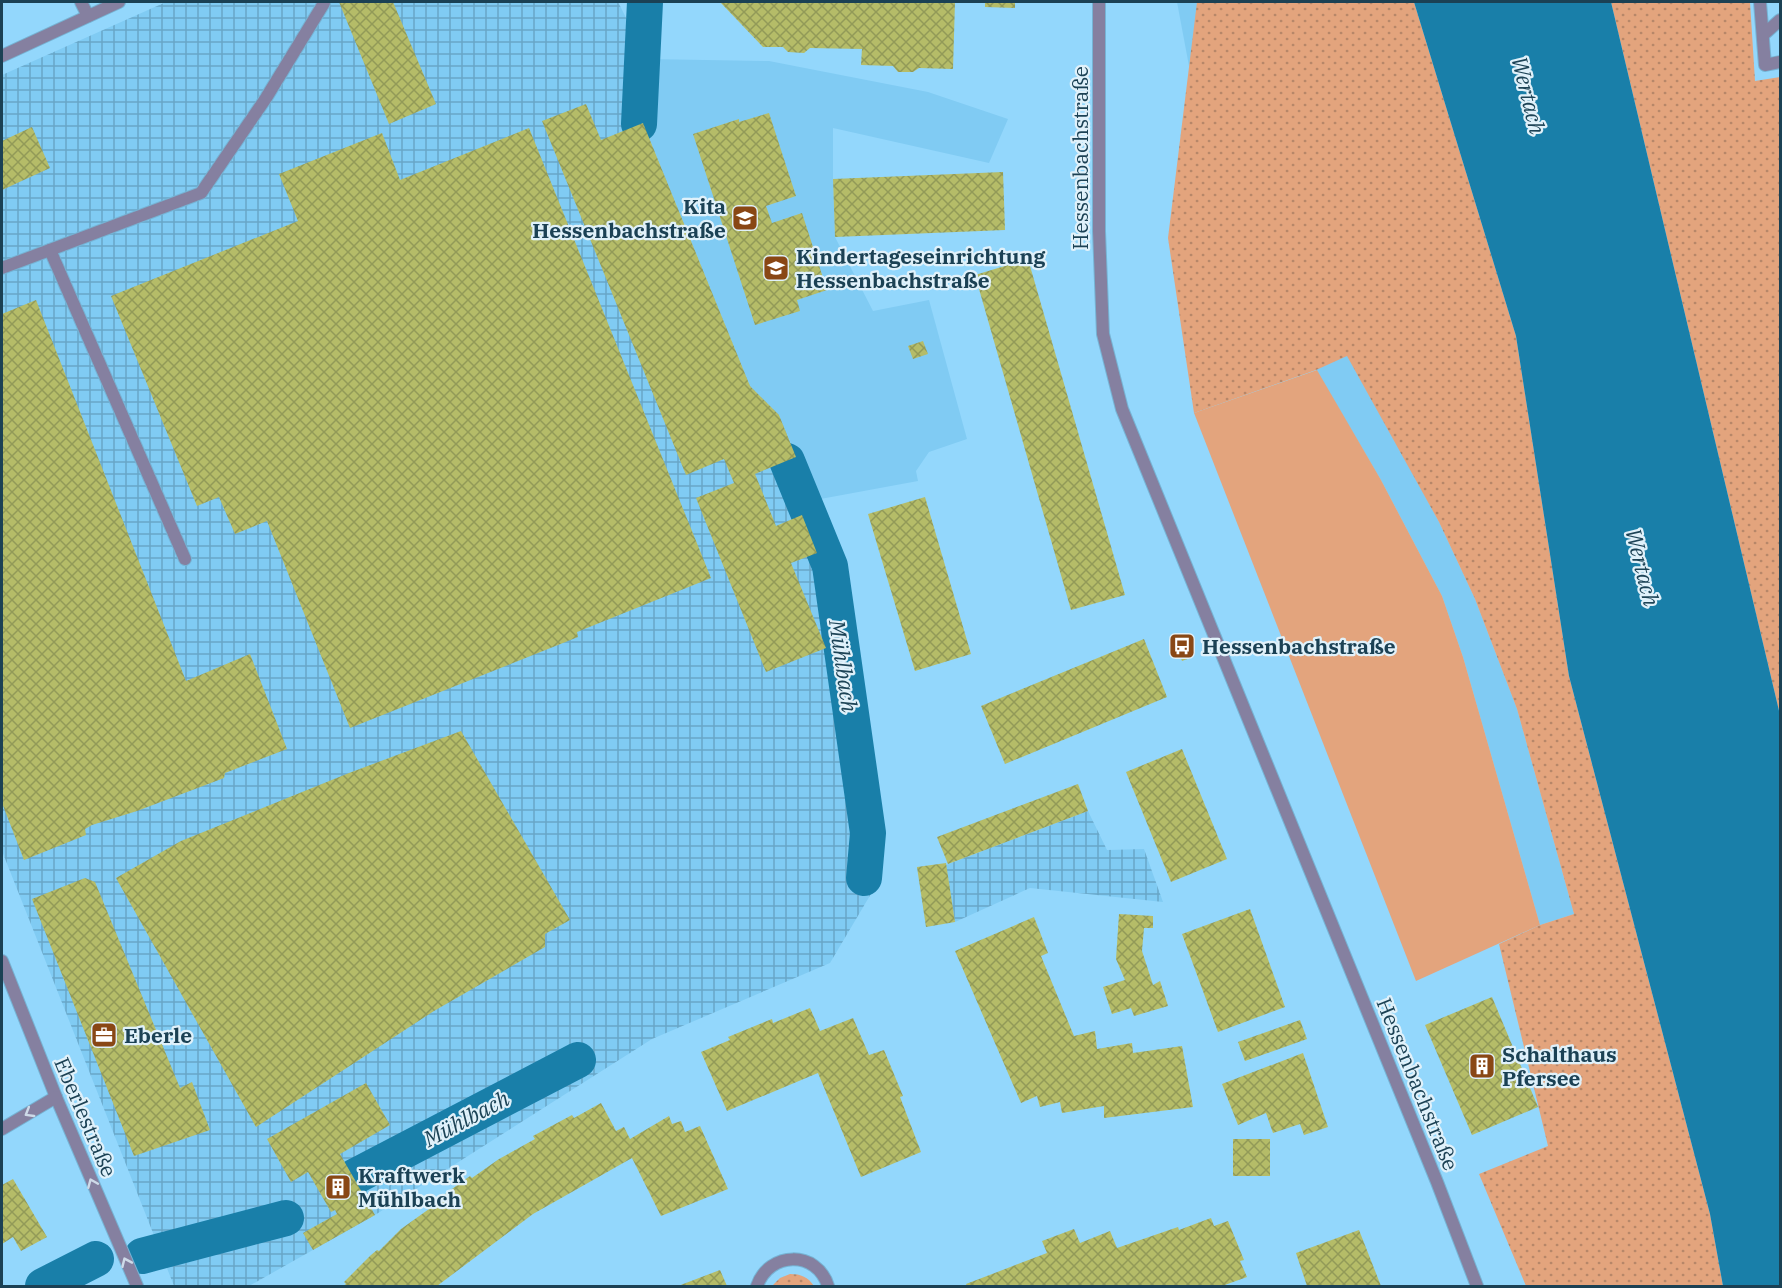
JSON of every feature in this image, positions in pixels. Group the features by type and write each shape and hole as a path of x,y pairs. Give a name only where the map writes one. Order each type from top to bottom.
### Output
{"street":[{"path":"81,2 88,16"},
{"path":"2,56 119,2"},
{"path":"2,268 201,193 266,99 324,2"},
{"name":"Hessenbachstraße","path":"1099,2 1099,231 1103,334 1122,409 1478,1287"},
{"path":"1760,2 1765,65 1780,62"},
{"path":"1763,36 1780,20"},
{"path":"50,250 185,559"},
{"name":"Eberlestraße","path":"2,961 56,1097 137,1287"},
{"path":"2,1129 56,1097"},
{"path":"758,1287 765,1272 771,1266 779,1261 798,1259 815,1266 826,1280 828,1287"}],"shaded area":[{"name":"Eberle","path":"166,2 618,2 647,59 643,123 750,386 779,415 840,563 879,832 878,882 830,963 652,1039 375,1215 249,1286 174,1286 2,851 2,75"},
{"path":"1177,2 1212,2 1400,449 1439,522 1475,599 1517,709 1574,914 1540,925 1463,657 1442,596 1381,480 1316,370 1189,66"},
{"path":"1197,2 1414,2 1516,336 1569,676 1710,1214 1723,1286 1526,1286 1479,1174 1548,1146 1499,944 1540,925 1574,914 1517,709 1475,599 1439,522 1347,356 1316,370 1194,413 1168,238"},
{"path":"1611,2 1750,2 1755,81 1780,77 1780,715"},
{"name":"Kindertageseinrichtung Hessenbachstraße","path":"647,59 769,61 928,92 1008,119 989,163 833,128 835,237 873,311 929,300 967,439 929,452 916,471 918,481 815,500 779,415 750,386 643,123"},
{"path":"1317,370 1381,480 1442,596 1463,657 1540,925 1416,981 1194,413"},
{"path":"1088,811 1107,850 1144,849 1163,902 1030,888 955,922 946,865"},
{"path":"790,1274 804,1277 814,1286 772,1286 780,1278"}],"water":[{"name":"Wertach","path":"1414,2 1611,2 1780,715 1780,1286 1723,1286 1710,1214 1569,676 1516,336"}],"building":[{"path":"339,2 393,2 436,104 389,124"},
{"path":"720,2 955,2 953,69 919,68 913,72 898,72 893,66 861,65 862,49 810,48 804,53 788,52 783,47 763,47"},
{"path":"985,2 1015,2 1015,8 985,7"},
{"path":"586,104 601,140 643,123 750,386 779,415 796,457 755,474 776,526 802,515 817,553 791,563 826,648 766,672 696,498 734,483 724,459 686,475 542,121"},
{"name":"Kita Hessenbachstraße","path":"769,113 796,196 766,206 772,223 802,213 827,290 797,300 800,311 755,325 693,134 739,119 739,122"},
{"path":"32,127 50,168 2,190 2,141"},
{"path":"529,128 711,578 577,632 578,637 350,728 267,521 235,534 219,497 197,506 111,296 298,221 279,174 382,133 400,180"},
{"path":"1003,172 1005,230 835,237 833,179"},
{"path":"1028,259 1125,595 1071,610 975,275"},
{"path":"36,300 186,681 250,654 287,749 225,773 224,778 137,811 92,825 85,829 86,835 24,860 2,803 2,314"},
{"path":"923,341 928,354 913,359 908,346"},
{"path":"925,497 971,654 915,671 868,514"},
{"path":"1181,633 1190,658 1182,661 1173,636"},
{"path":"1144,639 1167,697 1005,764 981,706"},
{"path":"461,731 570,920 545,934 545,947 434,1011 256,1127 116,878 181,841 349,773"},
{"path":"1182,749 1227,859 1171,882 1126,772"},
{"path":"1078,784 1088,811 948,864 937,837"},
{"path":"946,863 955,922 926,927 917,867"},
{"path":"85,878 95,882 180,1088 192,1082 210,1130 134,1156 32,899"},
{"path":"1250,909 1285,1007 1218,1032 1182,934"},
{"path":"1119,914 1153,916 1153,928 1144,928 1142,951 1153,985 1160,981 1168,1006 1134,1016 1131,1008 1112,1014 1103,987 1125,980 1116,959"},
{"path":"1034,917 1048,953 1041,956 1074,1036 1095,1031 1097,1049 1132,1043 1133,1053 1182,1046 1193,1107 1104,1118 1104,1106 1062,1113 1060,1102 1040,1107 1037,1096 1021,1103 955,951"},
{"name":"Schalthaus Pfersee","path":"1492,997 1538,1107 1472,1135 1425,1025"},
{"path":"810,1008 820,1031 853,1018 869,1055 884,1050 903,1096 900,1097 921,1152 861,1177 818,1073 727,1111 701,1052 730,1040 728,1037 772,1019 773,1023"},
{"path":"1300,1020 1307,1039 1245,1061 1238,1042"},
{"path":"1303,1053 1328,1127 1304,1135 1300,1124 1273,1133 1266,1113 1238,1125 1222,1084"},
{"path":"366,1083 390,1125 340,1154 375,1215 313,1250 303,1233 337,1214 335,1210 331,1212 308,1172 291,1182 267,1139"},
{"path":"601,1103 616,1131 624,1127 630,1139 669,1116 672,1124 681,1121 685,1132 700,1126 728,1189 661,1216 632,1158 533,1214 437,1286 343,1286 346,1284 344,1282 371,1255 379,1251 401,1229 470,1176 472,1178 499,1159 535,1139 533,1136 572,1115 574,1118"},
{"path":"1233,1139 1270,1139 1270,1176 1233,1176"},
{"path":"13,1179 47,1237 21,1251 13,1237 2,1244 2,1185"},
{"path":"1211,1218 1214,1226 1228,1221 1244,1260 1240,1261 1247,1277 1222,1286 967,1286 966,1284 1047,1253 1042,1241 1074,1229 1080,1243 1110,1231 1117,1248"},
{"path":"1359,1230 1381,1286 1307,1286 1296,1253"},
{"path":"720,1270 727,1286 678,1286"}],"waterway":[{"name":"Mühlbach","path":"639,124 645,2"},
{"name":"Mühlbach","path":"787,461 830,566 868,833 864,878"},
{"name":"Mühlbach","path":"354,1177 578,1060"},
{"name":"Mühlbach","path":"142,1256 286,1218"},
{"name":"Mühlbach","path":"43,1286 96,1259"}],"place":[{"name":"Kita Hessenbachstraße","path":"745,218"},
{"name":"Kindertageseinrichtung Hessenbachstraße","path":"776,268"},
{"name":"Hessenbachstraße","path":"1182,646"},
{"name":"Eberle","path":"104,1035"},
{"name":"Schalthaus Pfersee","path":"1482,1066"},
{"name":"Kraftwerk Mühlbach","path":"338,1187"}]}
